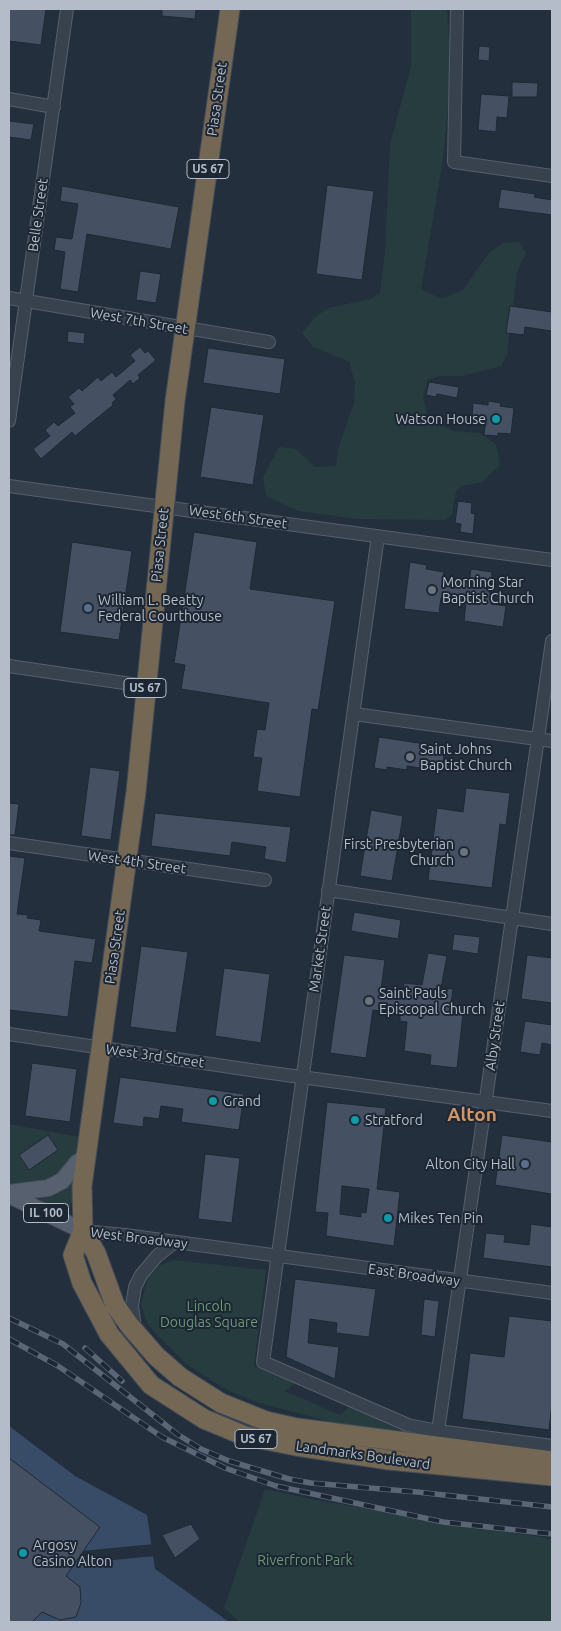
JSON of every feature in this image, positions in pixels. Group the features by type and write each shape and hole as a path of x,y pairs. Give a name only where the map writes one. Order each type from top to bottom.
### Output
{"highway":[{"name":"Piasa Street","path":"83,1231 82,1186 127,862 164,507 186,329 230,9"},
{"name":"Landmarks Boulevard","path":"83,1231 96,1253 115,1305 139,1338 162,1361 200,1391 221,1403 266,1421 297,1428 552,1460"},
{"name":"Landmarks Boulevard","path":"83,1231 73,1255 82,1283 109,1334 151,1385 204,1419 245,1436 296,1446 389,1460 552,1476"}],"main road":[{"path":"9,1194 48,1188 62,1181 77,1163 86,1158"},
{"name":"West Broadway","path":"9,1194 83,1231"}],"street":[{"name":"Belle Street","path":"9,421 68,9"},
{"path":"457,9 454,162 552,176"},
{"path":"9,98 54,107"},
{"name":"West 7th Street","path":"9,298 269,342"},
{"name":"West 6th Street","path":"9,486 552,560"},
{"name":"Market Street","path":"378,536 262,1362 408,1425 438,1431"},
{"name":"Alby Street","path":"438,1431 552,641"},
{"path":"9,666 145,686"},
{"path":"354,714 552,740"},
{"name":"West 4th Street","path":"9,843 127,862 265,880"},
{"path":"328,890 552,924"},
{"name":"West 3rd Street","path":"9,1034 302,1078 552,1111"},
{"name":"West Broadway","path":"83,1231 276,1256"},
{"path":"139,1338 134,1327 132,1306 135,1288 141,1275 150,1263 175,1242"},
{"name":"East Broadway","path":"276,1256 552,1293"},
{"path":"438,1431 552,1446"}],"green space":[{"path":"411,9 447,9 451,74 443,160 421,289 441,299 463,290 489,253 503,243 519,242 526,253 517,272 507,355 501,366 463,376 439,376 428,380 423,397 428,419 453,431 479,433 496,444 500,465 482,482 461,486 456,491 452,514 445,520 357,519 299,511 266,496 263,477 279,447 296,449 315,467 336,466 338,449 354,403 355,383 349,362 312,346 302,333 315,317 328,308 371,299 380,293 385,252 390,144 411,67"},
{"path":"9,1124 85,1138 77,1190 65,1217 9,1190"},
{"name":"Lincoln Douglas Square","path":"174,1260 266,1270 254,1366 295,1383 285,1391 340,1415 350,1405 413,1433 372,1430 331,1422 256,1402 227,1390 186,1364 154,1332 145,1319 141,1303 148,1277 158,1266"},
{"name":"Riverfront Park","path":"265,1489 316,1500 552,1539 552,1622 240,1622 224,1608"}],"water":[{"path":"9,1426 75,1476 147,1515 155,1569 229,1622 9,1622"}],"pier":[{"path":"154,1544 156,1556 81,1563 81,1551"}],"building":[{"path":"9,9 46,9 41,45 9,41"},
{"path":"162,9 196,9 195,19 162,16"},
{"path":"479,46 490,47 489,61 478,60"},
{"path":"512,82 538,83 537,97 512,97"},
{"path":"481,94 509,96 507,118 497,117 496,132 478,130"},
{"path":"9,121 34,124 31,140 9,137"},
{"path":"327,185 374,191 362,280 316,274"},
{"path":"62,186 179,207 171,249 87,234 78,292 60,289 65,252 54,250 56,237 72,239 78,204 60,201"},
{"path":"501,189 535,194 534,197 552,200 552,215 498,208"},
{"path":"140,271 161,274 156,303 136,300"},
{"path":"510,306 552,312 552,331 525,327 524,335 506,333"},
{"path":"68,331 85,333 84,344 67,342"},
{"path":"140,347 145,353 148,351 156,360 138,375 140,378 133,384 130,380 113,395 116,399 112,403 113,405 75,436 72,432 41,459 33,449 50,436 45,430 54,422 58,426 75,413 70,407 74,404 68,397 79,388 82,391 98,377 101,381 112,372 116,377 135,361 130,355"},
{"path":"208,348 285,359 280,394 203,383"},
{"path":"429,382 459,387 457,398 437,394 436,397 426,395"},
{"name":"Watson House","path":"488,401 501,403 500,406 514,408 511,434 498,433 498,436 484,435 486,419 472,418 473,403 488,405"},
{"path":"211,407 264,415 253,485 200,477"},
{"path":"458,501 472,503 471,513 475,514 473,534 460,532 461,524 455,523"},
{"path":"194,532 257,542 250,589 335,601 318,710 312,709 300,797 257,791 262,758 253,757 257,729 265,730 269,703 181,689 185,665 174,663"},
{"path":"72,542 132,551 119,640 60,632"},
{"path":"410,562 427,565 426,569 444,572 443,579 469,582 471,569 492,572 489,593 493,593 491,604 506,606 503,627 464,621 466,602 441,598 439,613 404,609"},
{"name":"Saint Johns Baptist Church","path":"379,737 445,747 442,771 407,766 407,770 387,767 387,770 374,768"},
{"path":"90,767 120,771 111,840 81,836"},
{"name":"First Presbyterian Church","path":"466,788 510,793 506,825 500,824 492,888 428,880 437,808 463,812"},
{"path":"9,803 19,804 15,835 9,835"},
{"path":"371,810 403,816 392,881 360,876"},
{"path":"155,813 291,827 286,863 264,859 266,847 232,842 230,856 151,846"},
{"path":"9,856 25,858 17,914 28,915 27,918 41,920 39,931 96,939 92,963 75,961 68,1017 9,1010"},
{"path":"354,912 401,920 398,939 351,931"},
{"path":"454,934 480,937 478,954 452,950"},
{"path":"141,946 188,952 176,1033 130,1027"},
{"path":"428,953 447,956 441,988 453,989 450,1012 463,1014 457,1068 430,1065 431,1055 404,1051 407,1022 400,1021 400,1014 373,1010 366,1058 330,1053 344,955 385,960 381,990 403,993 404,983 422,985"},
{"path":"527,955 552,958 552,1003 521,999"},
{"path":"224,968 270,974 261,1043 215,1036"},
{"path":"525,1021 552,1025 552,1045 542,1043 540,1055 520,1052"},
{"path":"32,1063 77,1069 70,1122 25,1116"},
{"path":"120,1077 244,1094 239,1130 181,1122 183,1109 161,1106 159,1119 144,1117 143,1127 113,1123"},
{"path":"327,1102 386,1108 377,1189 400,1192 394,1246 326,1236 328,1213 315,1212","holes":["342,1186 369,1189 366,1213 361,1212 361,1217 340,1214"]},
{"path":"48,1135 58,1150 29,1170 19,1155"},
{"name":"Alton City Hall","path":"502,1135 552,1142 552,1194 495,1185"},
{"path":"205,1154 240,1158 232,1223 198,1219"},
{"path":"531,1224 552,1227 552,1267 483,1258 486,1233 505,1235 504,1242 529,1245"},
{"path":"295,1279 376,1289 369,1337 336,1333 337,1323 310,1319 308,1343 339,1347 335,1379 286,1357"},
{"path":"424,1299 439,1301 435,1337 421,1335"},
{"path":"509,1316 552,1321 552,1403 549,1430 462,1419 470,1353 504,1357"},
{"path":"9,1458 100,1527 66,1576 80,1587 81,1603 76,1617 60,1620 42,1612 32,1622 9,1622"},
{"path":"191,1524 200,1539 175,1558 162,1535"}],"railway":[{"path":"9,1318 63,1344 177,1434 201,1449 229,1461 289,1479 311,1483 417,1492 552,1507"},
{"path":"9,1339 58,1366 162,1437 225,1468 276,1486 443,1522 552,1534"},
{"path":"85,1348 122,1381"}],"place":[{"name":"Watson House","path":"496,419"},
{"name":"Morning Star Baptist Church","path":"432,590"},
{"name":"William L. Beatty Federal Courthouse","path":"88,608"},
{"name":"Saint Johns Baptist Church","path":"410,757"},
{"name":"First Presbyterian Church","path":"464,852"},
{"name":"Saint Pauls Episcopal Church","path":"369,1001"},
{"name":"Grand","path":"213,1101"},
{"name":"Stratford","path":"355,1120"},
{"name":"Alton City Hall","path":"525,1164"},
{"name":"Mikes Ten Pin","path":"388,1218"},
{"name":"Argosy Casino Alton","path":"23,1553"}],"district":[{"name":"Alton","path":"472,1115"}]}
